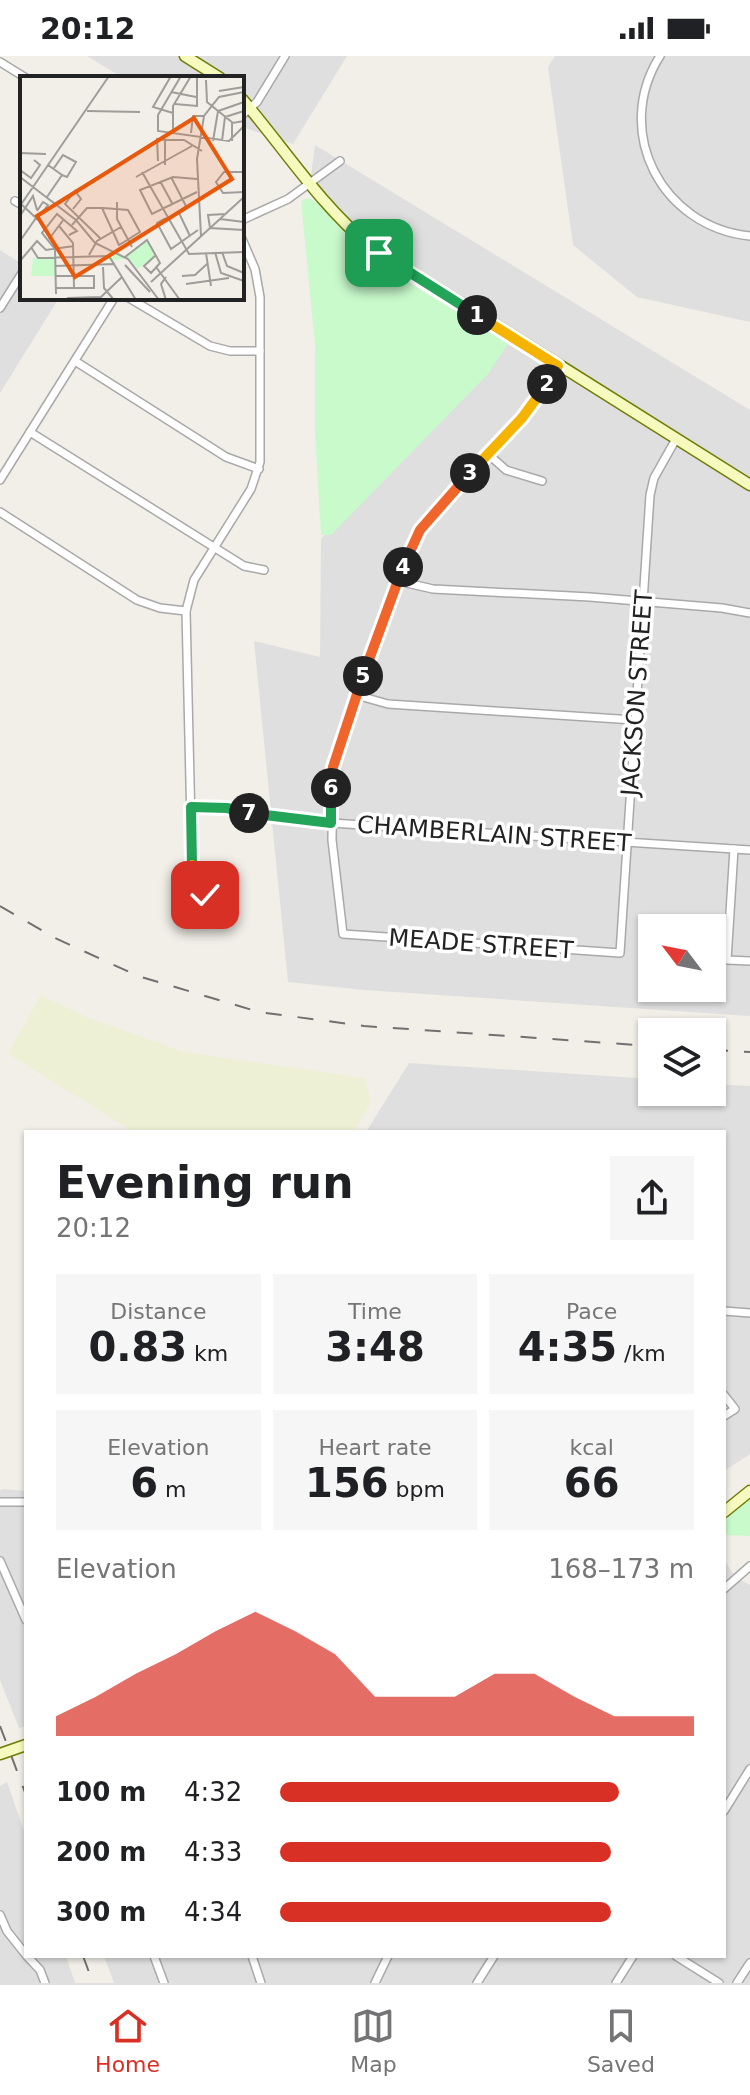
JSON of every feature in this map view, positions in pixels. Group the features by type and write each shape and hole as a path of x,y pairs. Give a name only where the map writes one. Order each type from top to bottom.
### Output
{"street":[{"path":"185,56 217,76"},
{"path":"285,56 246,112 351,230 379,253 750,485"},
{"path":"660,56 646,87 642,106 642,132 656,176 677,204 706,225 750,236"},
{"path":"0,62 23,76"},
{"path":"244,219 288,199 340,161"},
{"path":"205,895 196,884 193,873 186,611 194,580 251,489 259,469 260,288 244,244"},
{"path":"1,306 20,276"},
{"path":"0,480 113,300"},
{"path":"132,300 203,344 223,350 260,351"},
{"path":"75,361 226,457 259,469"},
{"path":"331,823 333,767 410,548 437,508 531,408 558,366"},
{"path":"30,432 244,566 264,570"},
{"name":"JACKSON STREET","path":"620,953 650,495 654,478 676,439"},
{"path":"488,454 506,470 542,481"},
{"path":"0,512 137,600 160,608 186,611"},
{"path":"398,581 433,589 590,597 750,613"},
{"path":"356,695 388,704 634,720"},
{"name":"CHAMBERLAIN STREET","path":"191,807 227,808 267,817 331,823 750,850"},
{"name":"MEADE STREET","path":"331,823 343,934 620,953"},
{"path":"734,849 727,960 750,961"},
{"path":"726,1311 750,1313"},
{"path":"726,1398 735,1409 726,1415"},
{"path":"726,1510 750,1491"},
{"path":"0,1502 24,1502"},
{"path":"0,1561 24,1615"},
{"path":"726,1587 750,1566"},
{"path":"0,1754 24,1746"},
{"path":"726,1808 750,1769"},
{"path":"0,1915 11,1938 24,1952"},
{"path":"30,1958 40,1970 45,1983"},
{"path":"155,1958 164,1983"},
{"path":"253,1958 261,1983"},
{"path":"375,1983 387,1958"},
{"path":"477,1983 493,1958"},
{"path":"616,1983 632,1958"},
{"path":"679,1958 719,1983"},
{"path":"737,1983 750,1963"}],"shaded area":[{"path":"87,56 347,56 293,144 244,128 244,76 120,76"},
{"path":"555,56 750,56 750,322 637,297 573,245 548,67"},
{"path":"315,145 750,410 750,1016 364,990 288,982 254,641 320,657 321,539 511,339 360,242 336,222 310,184"},
{"path":"0,250 20,263 20,300 58,300 0,393"},
{"path":"409,1063 638,1078 638,1106 726,1106 726,1085 750,1086 750,1454 726,1470 726,1130 367,1130"},
{"path":"0,1490 24,1491 24,1727 19,1728 0,1680"},
{"path":"726,1562 735,1577 750,1585 750,1983 114,1983 105,1958 726,1958"},
{"path":"7,1782 24,1831 24,1958 67,1958 75,1983 0,1983 0,1786"}],"green space":[{"path":"308,198 320,205 374,259 509,342 488,374 331,535 321,535 315,434 315,345 301,201"},
{"path":"40,995 92,1019 184,1052 365,1078 371,1103 354,1130 131,1130 8,1054"},
{"path":"750,1491 750,1536 726,1535 726,1510"}],"railway":[{"path":"0,906 55,938 138,976 259,1012 364,1026 638,1045"},
{"path":"726,1051 750,1052"},
{"path":"0,1726 24,1790"},
{"path":"84,1958 93,1983"}],"route":[{"path":"205,895 196,884 193,873 191,807 227,808 267,817 331,823 333,767 340,742 410,548 437,508 531,408 558,366 379,253"}]}
